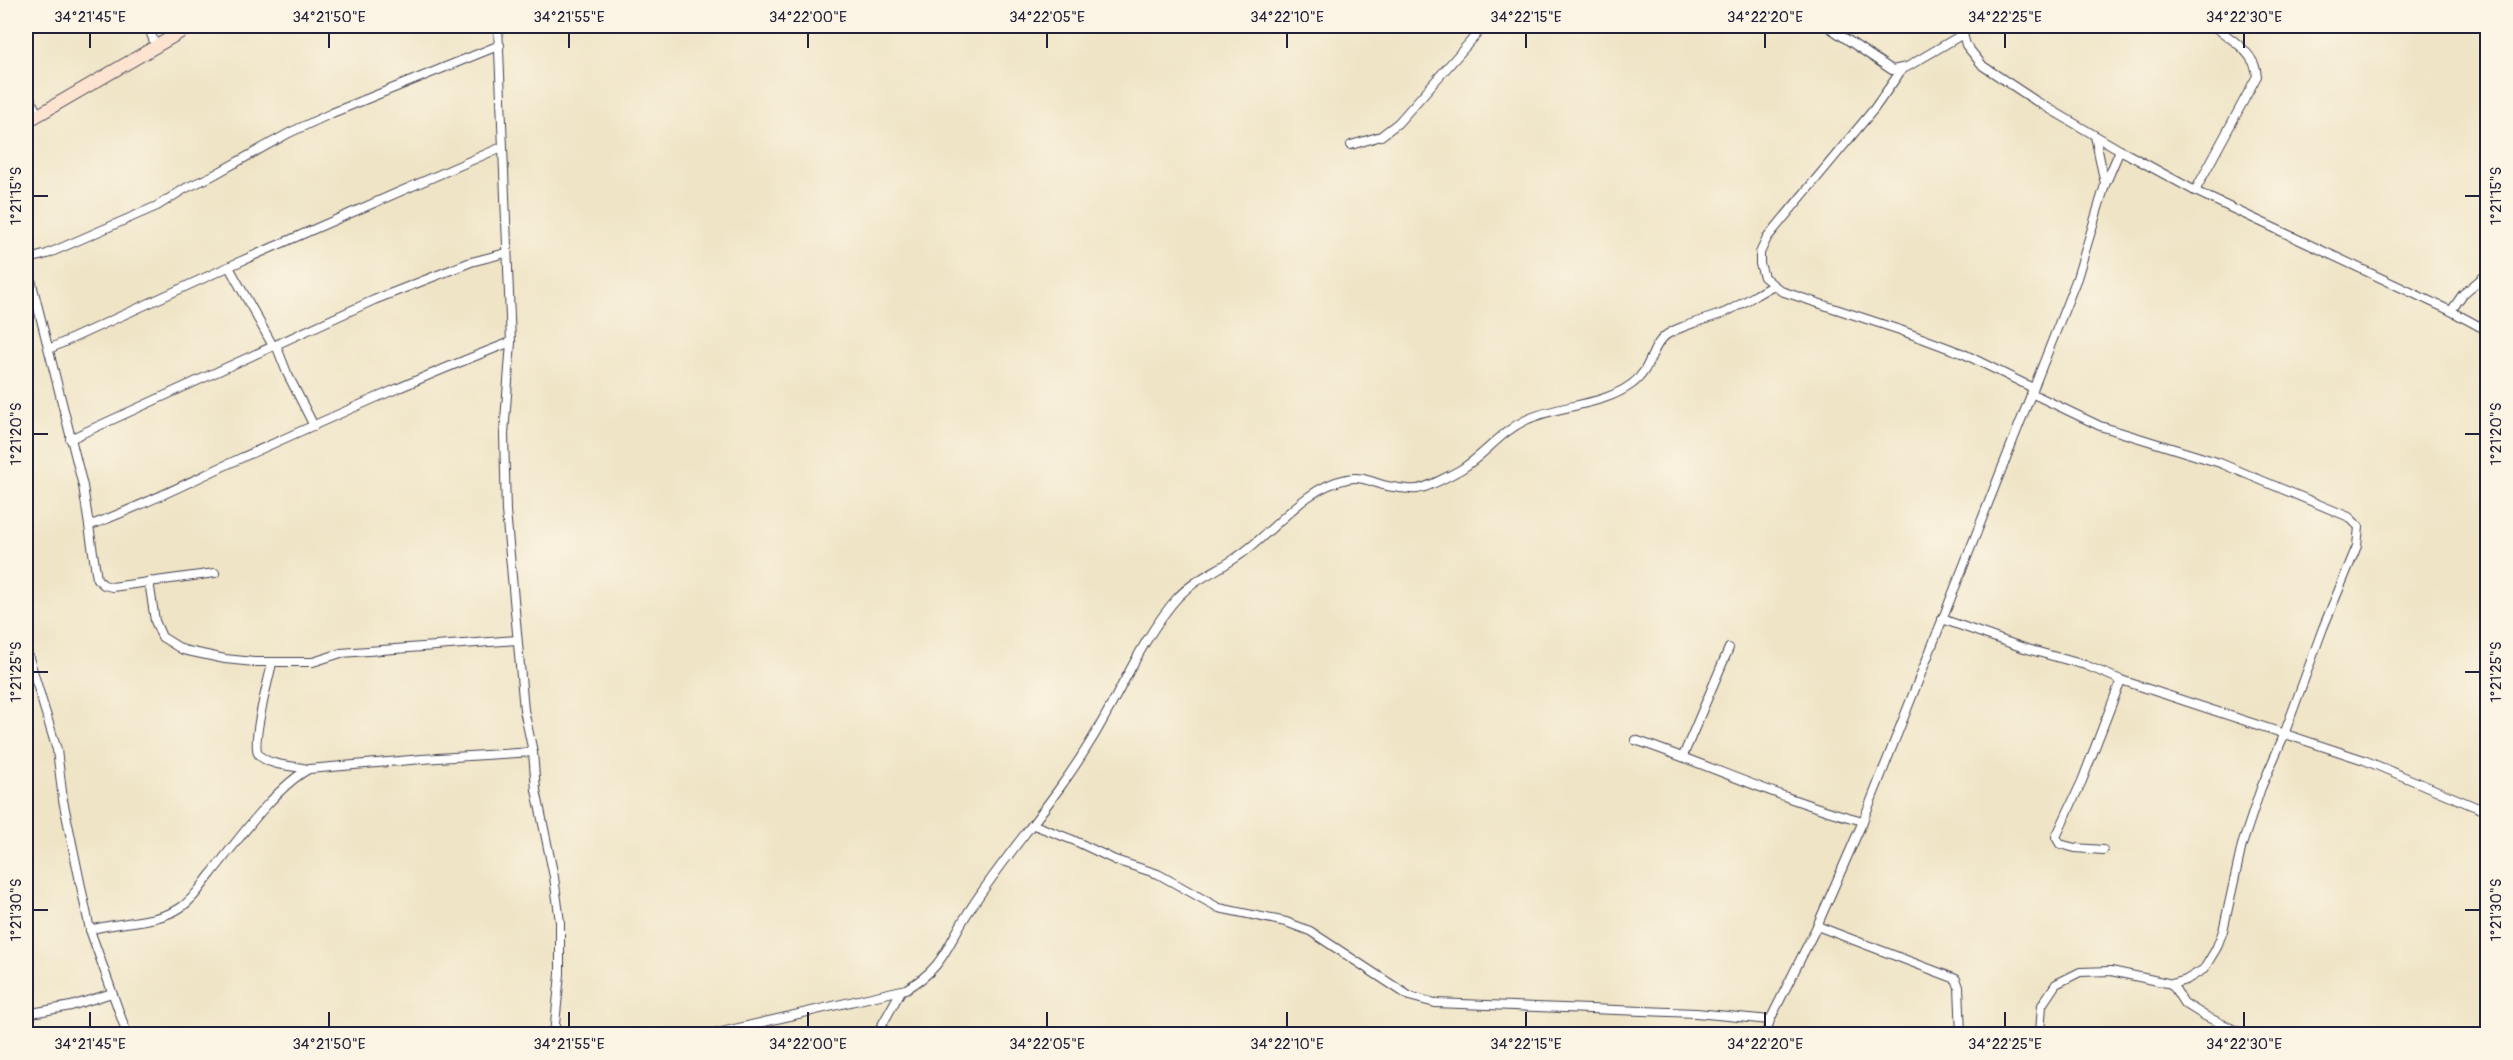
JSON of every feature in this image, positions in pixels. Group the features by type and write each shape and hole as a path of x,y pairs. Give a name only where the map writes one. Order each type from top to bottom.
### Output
{"main road":[{"path":"26,122 191,26"}],"street":[{"path":"148,26 156,47"},
{"path":"498,26 511,342 504,434 504,479 524,710 533,752 536,790 554,877 560,922 561,974 554,1035"},
{"path":"1351,145 1381,136 1398,123 1484,26"},
{"path":"1827,26 1888,69 1904,69"},
{"path":"2195,191 2257,76 2257,68 2249,55 2212,26"},
{"path":"2040,1035 2042,1005 2056,984 2080,972 2111,971 2172,984 2186,980 2204,969 2223,931 2242,845 2260,788 2284,735 2323,628 2357,546 2359,526 2355,521 2220,463 2100,426 1964,354 1900,330 1781,291 1772,286 1764,277 1760,264 1760,253 1767,238 1874,109 1904,69 1965,30 1966,45 1983,66 2095,136 2195,191 2451,311 2487,332"},
{"path":"216,573 112,587 104,585 97,579 94,570 91,525 26,260 47,254 157,206 289,133 332,113 500,45"},
{"path":"26,89 38,115"},
{"path":"2095,136 2105,185"},
{"path":"49,350 229,267 502,147"},
{"path":"1766,1035 1770,1020 1817,926 1863,821 2077,278 2105,185 2120,150"},
{"path":"70,439 374,300 471,262 506,253"},
{"path":"229,267 274,346 314,426"},
{"path":"2451,311 2463,294 2487,273"},
{"path":"713,1035 901,990 925,979 941,961 971,907 1034,825 1085,752 1128,674 1178,597 1200,578 1237,557 1311,495 1327,485 1349,478 1366,478 1385,485 1417,489 1426,486 1462,469 1496,440 1526,420 1602,400 1632,384 1648,369 1656,347 1666,335 1726,311 1772,286"},
{"path":"91,525 136,508 444,368 511,342"},
{"path":"149,581 157,630 170,644 183,650 225,659 272,663 313,662 341,653 517,640"},
{"path":"1942,619 2364,760 2487,812"},
{"path":"26,648 57,750 63,800 90,930 127,1035"},
{"path":"1683,756 1728,648"},
{"path":"272,663 266,695 258,720 256,749 259,755 273,762 309,769 533,752"},
{"path":"2103,850 2075,848 2060,844 2056,837 2082,781 2121,680"},
{"path":"1635,740 1683,756 1760,789 1863,821"},
{"path":"90,930 157,916 180,908 197,892 268,805 295,778 309,769"},
{"path":"1034,825 1115,860 1158,874 1220,908 1286,921 1310,931 1408,996 1435,1002 1696,1013 1770,1020"},
{"path":"1817,926 1956,979 1959,987 1961,1035"},
{"path":"2172,984 2184,1003 2244,1035"},
{"path":"877,1035 901,990"},
{"path":"26,1014 71,1006 112,993"}]}
